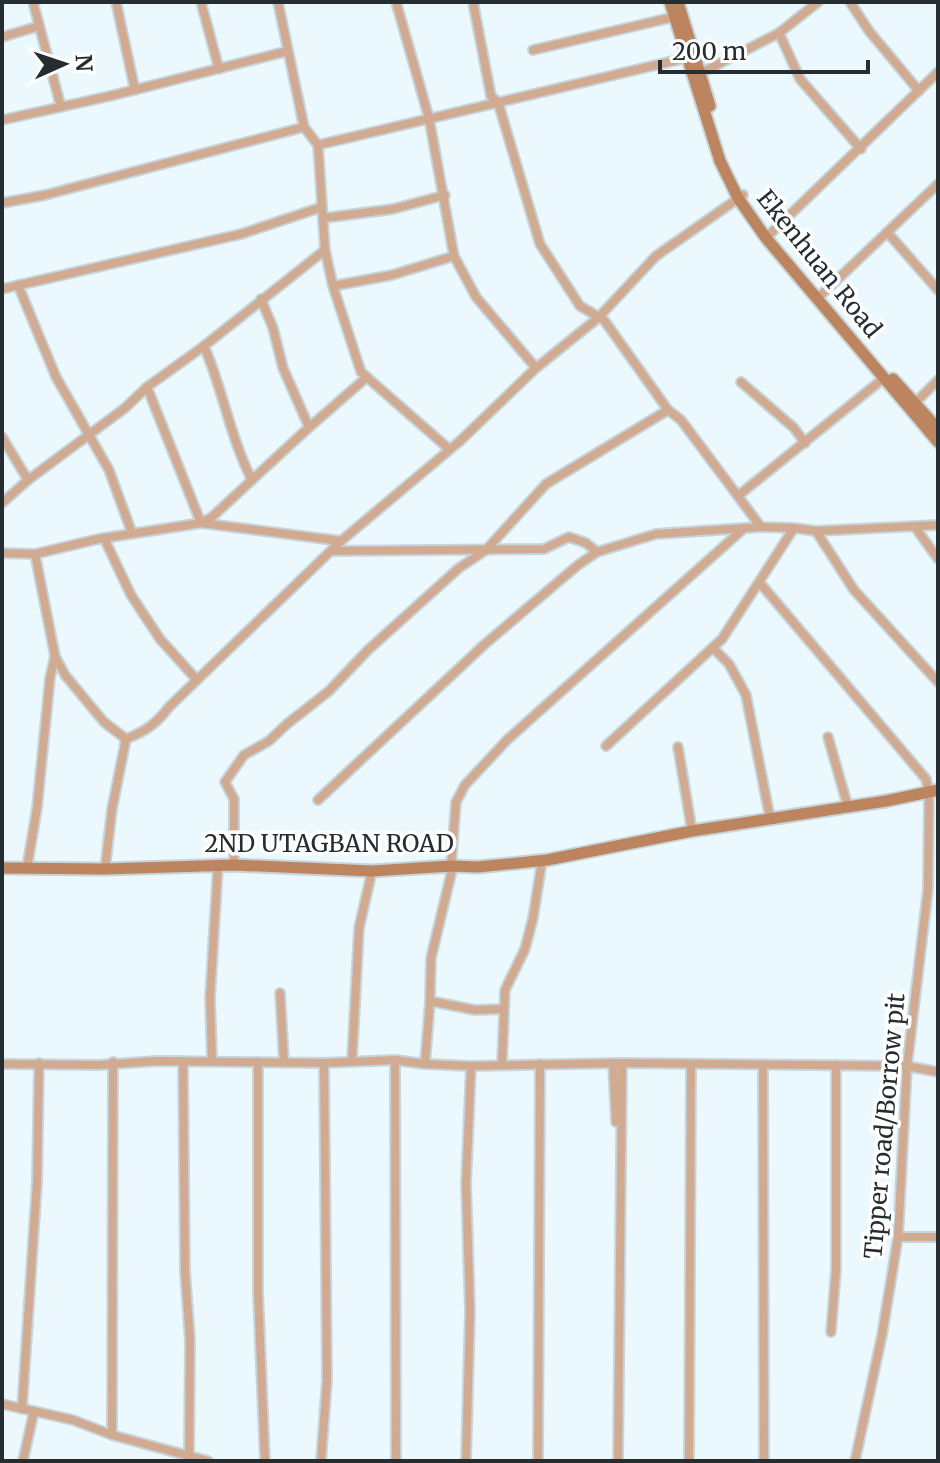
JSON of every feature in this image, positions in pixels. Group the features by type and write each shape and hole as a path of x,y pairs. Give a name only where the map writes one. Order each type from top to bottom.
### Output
{"street":[{"path":"33,2 61,107"},
{"path":"116,2 135,90"},
{"path":"201,2 219,69"},
{"path":"291,2 278,3 304,127 318,145 325,250 333,286 361,372 449,449"},
{"path":"396,2 429,118 454,256 476,297 536,368"},
{"path":"473,2 491,96 498,102 540,244 580,306 604,320 668,410 681,420 761,527"},
{"path":"696,75 779,33 818,2"},
{"path":"850,2 869,31 919,91"},
{"path":"533,50 677,7"},
{"name":"Ekenhuan Road","path":"677,7 720,161 740,196 766,238 938,442"},
{"path":"2,37 39,26"},
{"path":"779,33 800,79 862,149"},
{"path":"2,120 288,51"},
{"path":"318,145 690,56"},
{"path":"770,234 938,72"},
{"path":"2,203 45,195 304,127"},
{"path":"821,295 938,184"},
{"path":"324,218 393,209 445,195"},
{"path":"126,739 142,734 155,725 197,680 341,541 449,449 536,368 598,318 656,256 740,196"},
{"name":"Ekenhuan Road","path":"740,196 938,429"},
{"path":"2,289 241,234 322,207"},
{"path":"887,232 938,290"},
{"path":"2,503 325,250"},
{"path":"333,286 392,275 454,256"},
{"path":"18,285 56,377 109,470 132,533"},
{"path":"261,299 273,328 283,368 309,427"},
{"path":"204,346 217,376 237,451 252,480"},
{"path":"201,523 212,517 367,377"},
{"path":"739,495 884,378"},
{"path":"915,403 938,380"},
{"path":"741,382 764,399 805,443"},
{"path":"147,387 201,523"},
{"path":"234,865 234,799 225,782 244,755 269,741 329,691 368,650 459,568 486,550 546,484 668,410"},
{"path":"2,437 28,480"},
{"path":"2,553 35,554 104,538 201,523 341,541"},
{"path":"318,800 485,644 597,552 656,534 761,527 816,531 938,525"},
{"path":"915,527 938,559"},
{"path":"606,746 722,639 794,528"},
{"path":"425,1064 431,958 452,866 456,802 465,785 507,740 743,529"},
{"path":"816,531 854,590 938,682"},
{"path":"331,551 544,549 569,537 586,543 597,552"},
{"path":"104,538 131,595 152,628 197,680"},
{"path":"35,554 55,656 65,675 104,722 126,739"},
{"path":"760,583 933,791"},
{"path":"713,648 729,664 746,695 770,818"},
{"path":"27,868 55,656"},
{"path":"828,737 848,807"},
{"path":"105,869 112,809 126,739"},
{"path":"678,747 692,831"},
{"name":"2ND UTAGBAN ROAD","path":"2,868 234,865 372,871 478,867 542,861 692,831 933,791"},
{"name":"Tipper road/Borrow pit","path":"855,1461 882,1335 898,1237 907,1066 928,889 933,791"},
{"path":"502,1064 508,980 525,949 542,861"},
{"path":"212,1061 210,998 218,865"},
{"path":"352,1060 359,928 372,871"},
{"path":"280,993 284,1062"},
{"path":"430,1001 475,1010 504,1009"},
{"path":"2,1064 395,1060 471,1066 617,1063 907,1066 938,1072"},
{"path":"395,1060 396,1461"},
{"path":"183,1061 185,1271 190,1341 189,1456"},
{"path":"112,1435 113,1062"},
{"path":"258,1062 258,1293 265,1461"},
{"path":"22,1409 37,1182 39,1063"},
{"path":"321,1461 327,1380 324,1063"},
{"path":"613,1413 618,1246 617,1063"},
{"path":"617,1063 618,1461"},
{"path":"538,1461 540,1064"},
{"path":"690,1414 691,1065"},
{"path":"689,1461 691,1065"},
{"path":"763,1065 764,1461"},
{"path":"831,1332 836,1270 836,1065"},
{"path":"466,1461 470,1311 466,1184 471,1066"},
{"path":"898,1237 938,1237"},
{"path":"2,1404 73,1420 175,1457 189,1456 208,1461"},
{"path":"23,1461 34,1411"}]}
